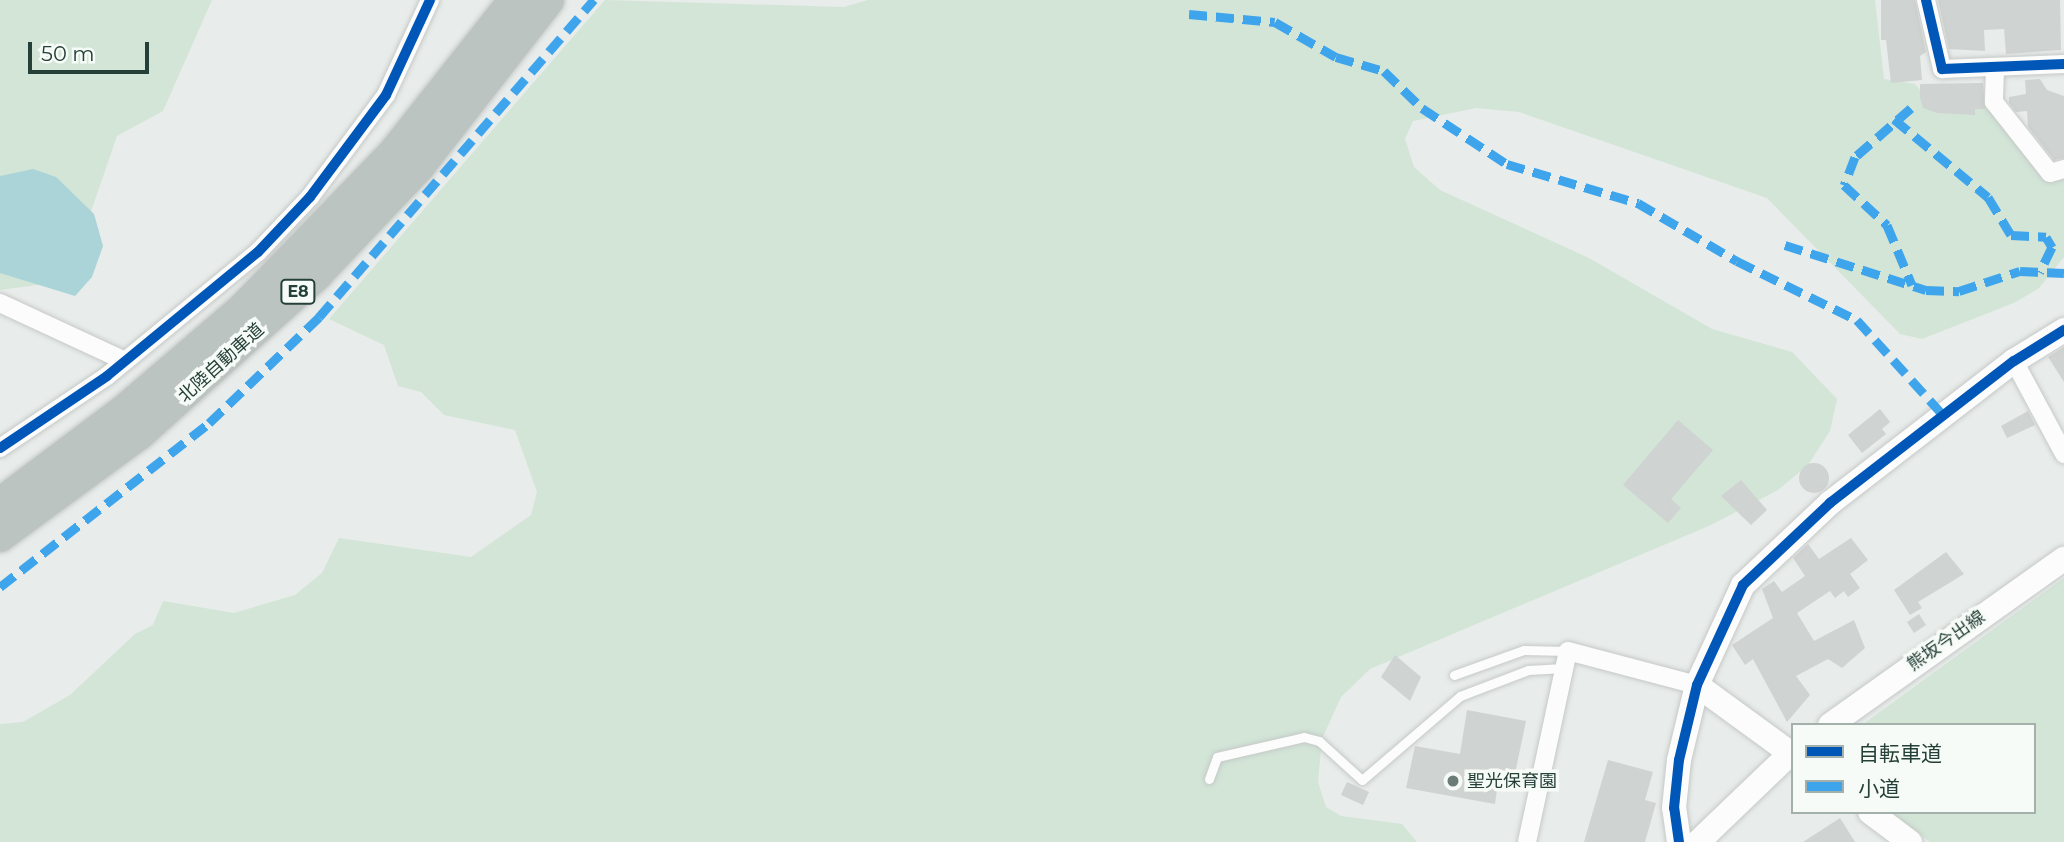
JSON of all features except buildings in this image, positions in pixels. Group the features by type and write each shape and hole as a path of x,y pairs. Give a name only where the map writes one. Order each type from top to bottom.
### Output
{"highway":[{"name":"北陸自動車道","path":"0,503 134,403 295,258 394,153 515,0"},
{"name":"北陸自動車道","path":"0,536 139,434 316,275 443,136 548,0"}],"street":[{"path":"0,448 123,360 258,252 310,197 386,95 430,0"},
{"path":"1926,0 1942,69 1995,69 2064,64"},
{"path":"1995,69 1994,102 2050,173 2064,169"},
{"path":"0,303 123,360"},
{"path":"1679,842 1674,808 1679,760 1697,684 1731,604 1765,559 2014,361 2064,330"},
{"path":"2014,361 2063,450"},
{"name":"熊坂今出線","path":"1833,723 2064,559"},
{"path":"1527,842 1566,660 1697,684 1791,752"},
{"path":"1698,842 1791,754"},
{"path":"1873,814 1910,842"}],"lane":[{"path":"1454,675 1524,650 1566,660"},
{"path":"1209,779 1217,757 1304,737 1319,741 1362,780 1460,696 1528,670 1566,660"}],"green space":[{"path":"0,0 212,0 163,111 117,136 67,281 0,290"},
{"path":"605,0 844,7 868,0 1875,0 1884,79 1915,84 1932,104 1981,93 2046,178 2064,174 2064,257 2039,288 2016,302 1922,339 1900,334 1767,198 1519,112 1476,108 1413,121 1405,139 1414,167 1440,190 1589,258 1712,329 1792,352 1837,399 1830,431 1808,465 1778,490 1711,525 1370,669 1341,697 1322,739 1318,782 1326,807 1341,816 1402,824 1417,842 0,842 0,724 23,722 70,695 135,634 153,625 163,601 234,613 295,595 322,573 339,538 471,557 531,515 537,492 515,430 444,415 421,392 398,386 384,345 329,319"},
{"path":"2064,578 2064,842 1930,842 1892,814 2036,814 2036,723 1865,723"}],"water":[{"path":"33,169 56,177 94,214 103,246 92,277 75,296 0,273 0,176"}],"marked path":[{"path":"0,587 209,423 319,317 594,0"},
{"path":"1189,14 1275,22 1336,57 1384,71 1422,108 1507,164 1638,203 1737,261 1857,320 1943,415"},
{"path":"1911,108 1855,157 1844,185 1887,225 1912,285"},
{"path":"1894,119 1988,197 2011,235 2046,237 2052,247 2040,272"},
{"path":"1785,245 1926,290 1959,291 2020,271 2064,273"}],"cycle path":[{"path":"0,448 107,376 258,252 310,197 386,95 430,0"},
{"path":"1926,0 1942,69 2064,64"},
{"path":"1679,842 1674,808 1679,760 1697,685 1743,585 1830,503 2014,361 2064,330"}],"place":[{"name":"聖光保育園","path":"1453,781"}]}
